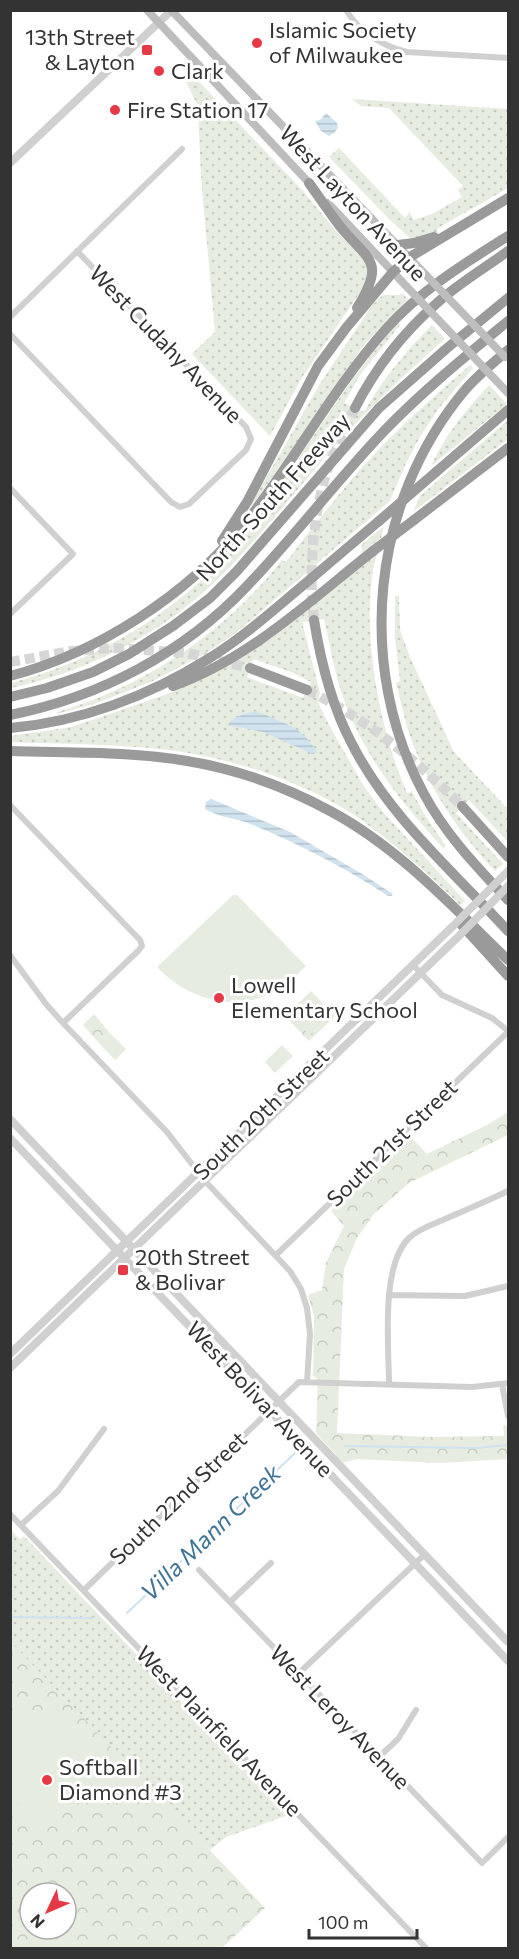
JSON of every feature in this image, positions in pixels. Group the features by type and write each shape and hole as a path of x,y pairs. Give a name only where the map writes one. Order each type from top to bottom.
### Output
{"highway":[{"path":"309,183 340,226 368,255 371,266 371,282 346,328"},
{"path":"163,600 214,551 234,524 318,366 346,328 393,272 410,257 508,198"},
{"path":"398,245 446,234"},
{"path":"10,676 61,660 100,641 198,574 239,531 350,374 387,328 438,282 508,236"},
{"path":"355,408 375,374 412,328 438,302 508,251"},
{"name":"North-South Freeway","path":"10,697 93,672 129,654 173,626 210,598 237,571 379,408 508,298"},
{"name":"North-South Freeway","path":"10,715 68,700 111,683 156,659 209,621 247,587 386,429 456,364 508,321"},
{"path":"508,350 466,389 434,434 421,457 409,483 394,527 388,549 381,596 383,665 399,737 424,793 438,817 466,855 508,900"},
{"path":"10,728 70,717 112,705 155,688 209,659 238,638 379,521 508,410"},
{"path":"155,688 164,689 180,683 244,650 508,448"},
{"path":"314,620 320,656 331,696 350,741 367,771 386,799 410,827 508,931"},
{"path":"250,668 307,690"},
{"path":"10,751 146,756 188,761 255,778 333,812 386,848 508,960"},
{"path":"462,806 508,857"},
{"path":"435,891 449,911 508,976"}],"main road":[{"name":"West Layton Avenue","path":"147,10 508,393"},
{"name":"West Layton Avenue","path":"171,11 508,361"}],"street":[{"path":"346,10 368,34 395,49 407,52 508,58"},
{"path":"10,163 171,11"},
{"path":"10,317 182,149"},
{"name":"West Cudahy Avenue","path":"10,334 171,502 180,507 189,504 246,450 251,439 246,428 77,250"},
{"path":"10,488 72,554 10,614"},
{"path":"10,805 140,940 142,946 63,1023"},
{"name":"South 20th Street","path":"10,1354 414,966 508,871"},
{"name":"South 20th Street","path":"10,1368 421,974 508,886"},
{"path":"10,955 46,1004 167,1132 205,1181 276,1255 296,1280 307,1308 310,1334 308,1382 472,1387 505,1384 508,1416"},
{"path":"414,966 442,995 492,1018 508,1032"},
{"name":"South 21st Street","path":"276,1255 508,1032"},
{"name":"West Bolivar Avenue","path":"10,1119 508,1642"},
{"name":"West Bolivar Avenue","path":"10,1138 508,1660"},
{"path":"389,1385 389,1295 398,1253 409,1238 424,1228 508,1191"},
{"path":"389,1295 465,1296 508,1286"},
{"name":"South 22nd Street","path":"84,1590 299,1382 308,1382"},
{"path":"21,1526 58,1491 104,1429"},
{"name":"West Plainfield Avenue","path":"10,1514 426,1948"},
{"path":"298,1674 424,1554"},
{"path":"230,1602 271,1563"},
{"name":"West Leroy Avenue","path":"200,1570 482,1863 508,1837"},
{"path":"379,1757 398,1739 416,1710"}],"green space":[{"path":"189,71 304,192 335,230 368,264 369,274 363,288 301,379 270,436 192,354 215,332 201,178 198,106 184,78"},
{"path":"352,99 508,109 508,188 438,228 437,232 410,238 329,157 339,148 405,218 410,212 413,220 432,214 462,197 458,190 463,186 389,108 361,106"},
{"path":"402,293 408,299 364,345 253,505 251,504 321,382 373,304 383,295"},
{"path":"398,323 401,324 360,375 344,403 364,412 395,366 432,325 445,339 361,418 255,540 204,592 161,625 114,652 89,664 37,682 11,688 11,683 45,673 109,645 169,607 196,585 245,533 357,373"},
{"path":"470,365 473,368 439,408 420,437 390,501 250,621 204,654 153,681 94,704 57,714 57,712 121,688 152,672 209,633 260,586 282,560 286,562 379,449 412,416"},
{"path":"489,385 507,404 431,466 457,423"},
{"path":"508,420 508,439 413,512 420,496"},
{"path":"384,526 381,538 362,553 361,545"},
{"path":"377,553 370,610 374,674 380,707 407,793 412,792 446,846 443,848 397,794 359,735 338,682 324,619 302,622 320,693 318,702 363,785 383,812 465,901 460,905 412,860 360,819 317,794 269,774 218,759 169,750 110,745 11,742 11,736 71,727 167,694 201,679","holes":["253,659 291,672 311,682 303,698 247,677"]},
{"path":"395,596 399,596 400,630 410,657 454,752 508,809 508,842 469,800 456,813 503,864 495,871 449,814 430,783 412,741 396,683 400,681 395,638"},
{"path":"233,895 237,895 306,966 278,990 246,1001 230,1002 214,1000 183,988 157,967"},
{"path":"311,991 335,1016 309,1041 285,1016"},
{"path":"309,997 318,1006 299,1024 291,1015"},
{"path":"320,1008 328,1017 310,1035 301,1026"},
{"path":"94,1014 109,1032 98,1042 83,1025"},
{"path":"109,1032 126,1049 115,1060 98,1042"},
{"path":"282,1045 293,1056 275,1073 265,1062"},
{"path":"508,1112 508,1135 409,1183 374,1214 357,1238 344,1269 337,1433 431,1437 504,1436 503,1426 505,1425 508,1428 508,1459 441,1463 356,1459 343,1463 316,1433 318,1379 313,1376 314,1316 308,1295 322,1290 326,1263 344,1226 331,1211 409,1135 427,1154 487,1125"},
{"path":"10,1529 20,1539 24,1536 289,1815 226,1837 210,1850 104,1748 11,1650"},
{"path":"10,1641 265,1908 222,1948 11,1948"},
{"name":"Softball Diamond #3","path":"59,1715 102,1762 42,1821 34,1821 11,1797 11,1719"}],"water":[{"path":"326,113 337,123 338,128 329,136 321,131 315,121 320,120"},
{"path":"256,711 298,730 317,752 313,754 263,732 228,725 236,717"},
{"path":"211,799 290,832 364,875 393,894 392,896 388,896 339,866 287,840 247,823 210,812 205,809 206,802"}],"waterway":[{"name":"Villa Mann Creek","path":"345,1446 477,1448 508,1445"},
{"name":"Villa Mann Creek","path":"127,1613 295,1453"},
{"name":"Villa Mann Creek","path":"10,1617 93,1618"}],"tunnel":[{"path":"314,620 312,558 321,494 333,455 355,408"},
{"path":"10,662 71,651 114,648 187,653 250,668"},
{"path":"307,690 351,714 390,742 462,806"}],"place":[{"name":"Islamic Society of Milwaukee","path":"257,43"},
{"name":"13th Street & Layton","path":"147,50"},
{"name":"Clark","path":"159,71"},
{"name":"Fire Station 17","path":"115,110"},
{"name":"Lowell Elementary School","path":"219,998"},
{"name":"20th Street & Bolivar","path":"123,1270"},
{"name":"Softball Diamond #3","path":"47,1780"}]}
